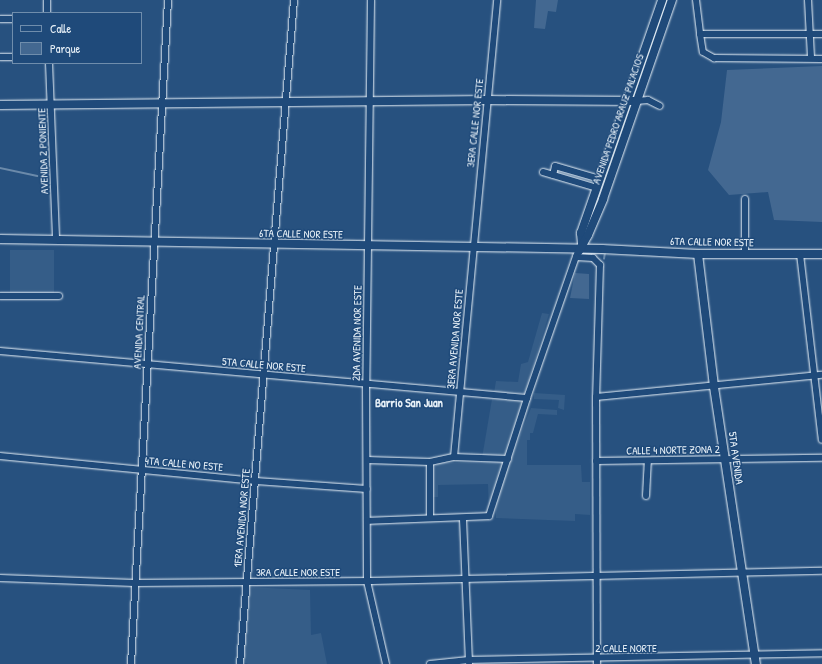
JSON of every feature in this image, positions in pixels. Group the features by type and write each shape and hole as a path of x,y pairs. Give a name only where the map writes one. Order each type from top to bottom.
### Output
{"street":[{"path":"47,0 47,12"},
{"name":"AVENIDA CENTRAL","path":"131,664 134,583 148,364 153,240 168,0"},
{"path":"264,375 294,0"},
{"name":"2DA AVENIDA NOR ESTE","path":"371,0 369,246 366,384 367,581 386,664"},
{"name":"3ERA CALLE NOR ESTE","path":"473,248 497,0"},
{"name":"AVENIDA PEDRO ARAUZ PALACIOS","path":"579,250 588,236 636,101 647,53 662,0"},
{"path":"696,0 703,52 714,58 822,59"},
{"path":"808,0 811,58"},
{"name":"AVENIDA PEDRO ARAUZ PALACIOS","path":"579,250 581,233 626,101 672,2"},
{"path":"0,19 12,19"},
{"path":"700,34 822,34"},
{"path":"0,58 12,57"},
{"name":"AVENIDA 2 PONIENTE","path":"49,64 52,105 56,239"},
{"path":"0,105 488,100 648,100 660,106"},
{"path":"609,153 617,157"},
{"path":"553,175 555,166 600,179"},
{"path":"543,172 596,192 602,199"},
{"path":"744,199 745,254"},
{"name":"6TA CALLE NOR ESTE","path":"0,239 153,240 275,245 579,250 602,249 698,254 822,254"},
{"name":"3ERA AVENIDA NOR ESTE","path":"454,457 473,248"},
{"path":"367,521 430,518 463,519 490,516 526,398 579,250 598,261 600,272 596,398 597,661"},
{"name":"5TA AVENIDA","path":"698,254 714,387 755,660"},
{"path":"800,254 822,440"},
{"path":"0,296 59,296"},
{"name":"5TA CALLE NOR ESTE","path":"0,351 526,398"},
{"path":"596,398 714,387 822,374"},
{"name":"1ERA AVENIDA NOR ESTE","path":"240,664 264,375"},
{"name":"4TA CALLE NO ESTE","path":"0,456 256,481 367,489"},
{"path":"367,460 430,462 454,457 508,459"},
{"name":"CALLE 4 NORTE ZONA 2","path":"596,461 822,458"},
{"path":"646,496 648,461"},
{"path":"430,462 430,518"},
{"path":"463,519 469,662"},
{"path":"596,577 822,571"},
{"name":"3RA CALLE NOR ESTE","path":"0,578 134,583 596,577"},
{"name":"2 CALLE NORTE","path":"430,664 469,662 755,660 822,653"}],"shaded area":[{"path":"10,250 54,250 54,294 10,294"},
{"path":"542,313 549,314 525,393 494,393 496,381 518,382 521,364 528,362"},
{"path":"534,393 565,395 564,410 558,408 559,400 534,399"},
{"path":"492,399 519,400 522,404 506,454 482,458"},
{"path":"531,408 557,410 557,415 538,414 533,433 530,433 530,440 527,440 527,465 581,465 582,482 590,482 590,515 575,514 575,521 496,518 496,504 508,465"},
{"path":"506,462 489,513 488,484 438,485 438,497 433,497 433,468 439,463"},
{"path":"250,587 310,590 311,635 321,633 327,664 248,664 243,662"}],"green space":[{"path":"536,0 558,0 556,12 548,11 545,29 534,28"},
{"path":"822,66 822,222 774,220 768,192 729,195 708,170 721,122 727,70"},
{"path":"575,273 589,274 589,299 570,298"}],"waterway":[{"path":"0,168 37,176"},
{"path":"580,253 605,253"},
{"path":"604,259 605,253"}],"district":[{"name":"Barrio San Juan","path":"409,403"}]}
